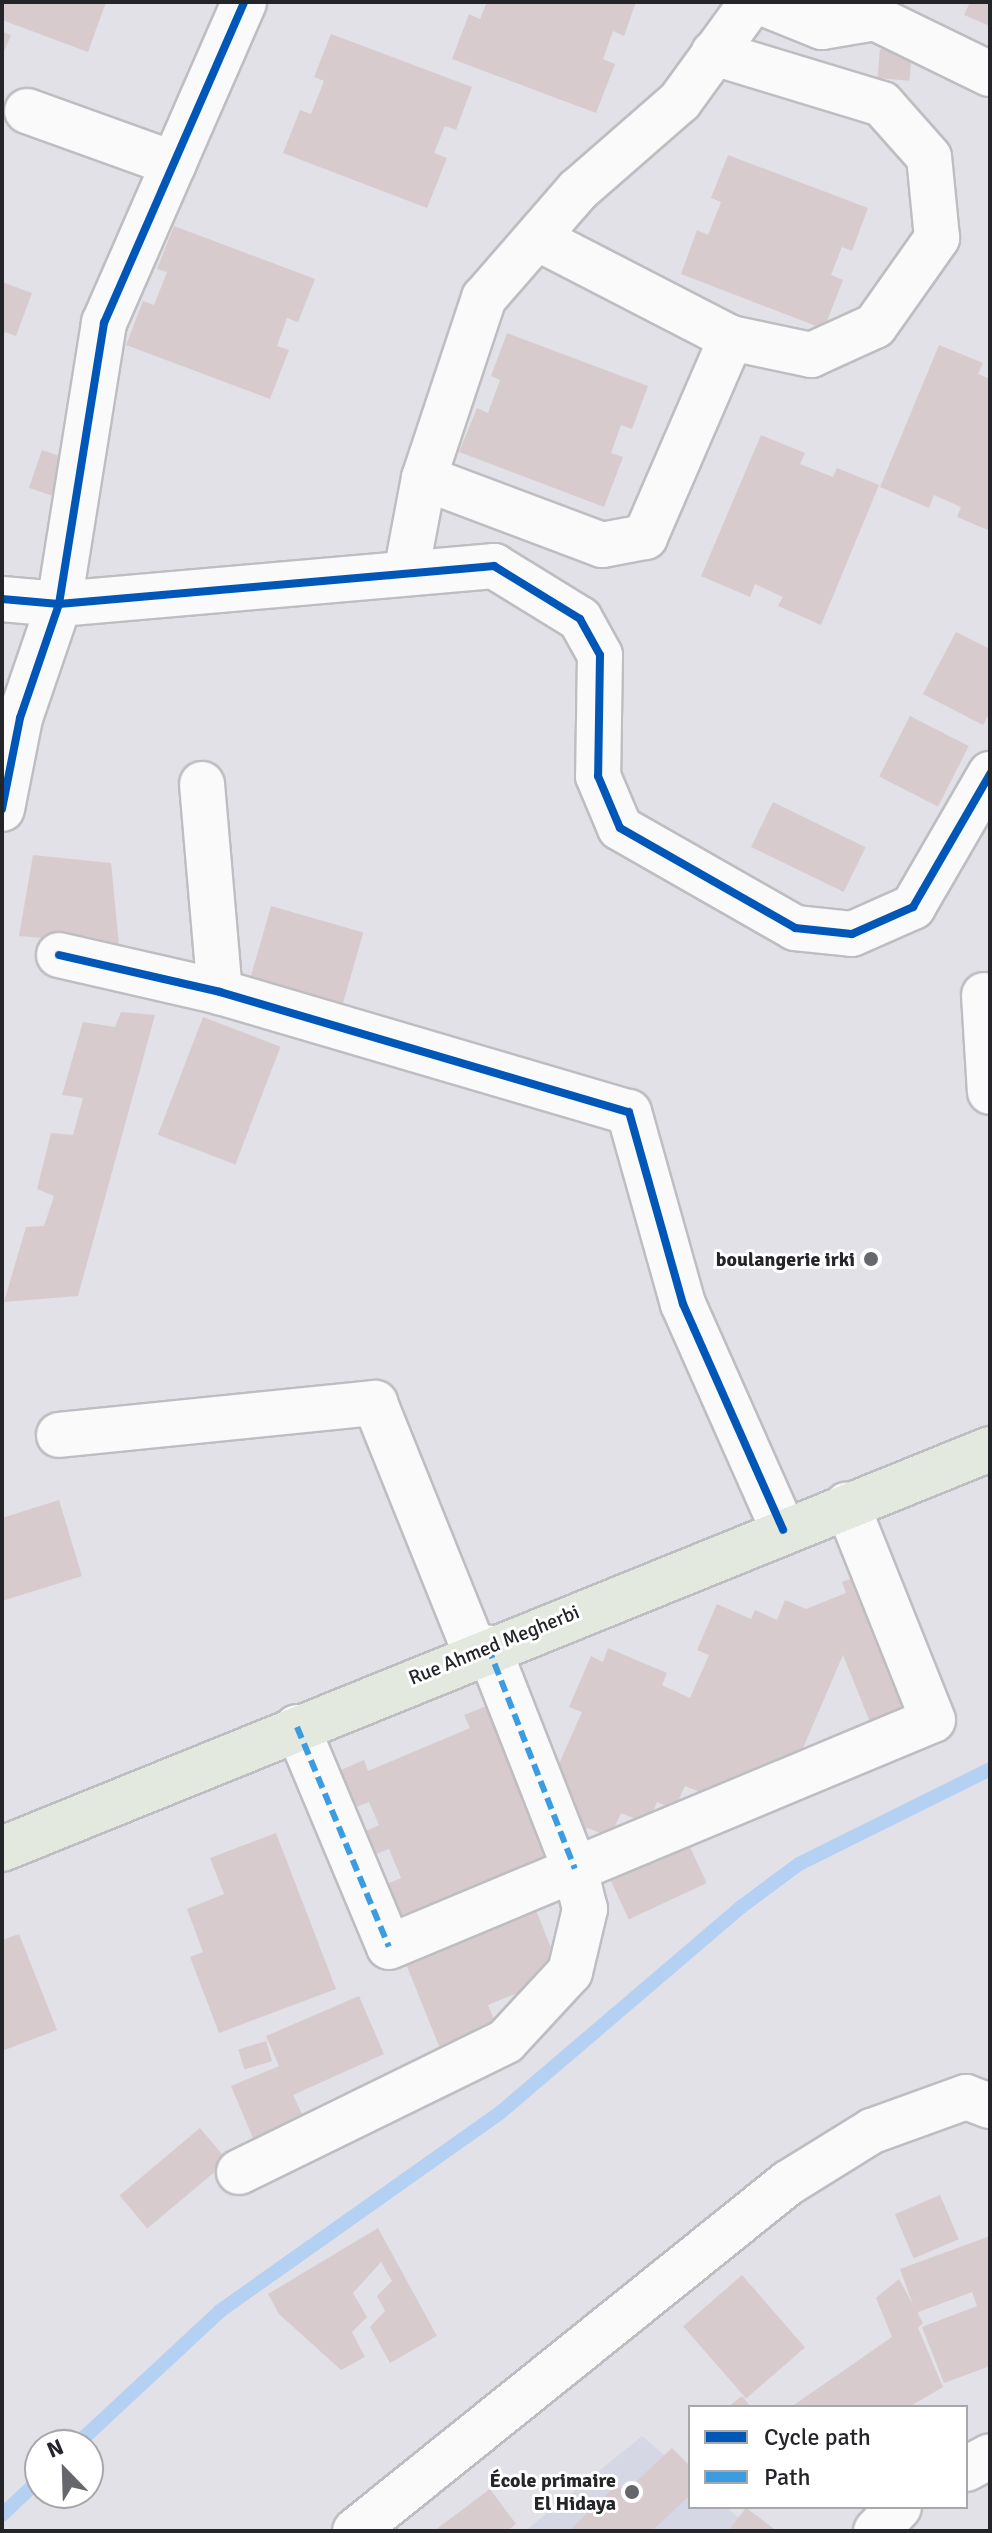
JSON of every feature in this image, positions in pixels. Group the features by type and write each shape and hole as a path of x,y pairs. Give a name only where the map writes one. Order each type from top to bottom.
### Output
{"main road":[{"name":"Rue Ahmed Megherbi","path":"2,1849 482,1650 990,1449"}],"street":[{"path":"2,809 20,718 59,604 104,323 244,2"},
{"path":"407,568 424,478 484,298 578,190 680,101 752,2"},
{"path":"760,2 822,27 878,10 990,74"},
{"path":"537,238 731,338 811,355 875,326 937,238 929,157 882,104 714,53"},
{"path":"27,111 174,164"},
{"path":"424,478 602,545 645,537 731,338"},
{"path":"2,599 59,604 407,568 494,566 580,619 600,655 598,776 620,828 795,928 852,934 913,907 990,774"},
{"path":"202,784 220,992"},
{"path":"59,955 220,992 629,1112 683,1304 783,1530"},
{"path":"984,995 990,1092"},
{"path":"59,1435 375,1403 575,1869 585,1909 570,1972 506,2041 239,2172"},
{"path":"297,1727 389,1947 933,1720 847,1505"},
{"path":"355,2531 788,2183 872,2131 966,2097 988,2104"},
{"path":"968,2468 990,2456"},
{"path":"876,2531 897,2509"}],"shaded area":[{"name":"École primaire El Hidaya","path":"642,2436 688,2475 688,2509 728,2509 754,2531 525,2531"}],"building":[{"path":"2,2 106,2 88,52 2,20"},
{"path":"487,2 636,2 624,36 613,31 603,59 615,64 596,113 452,59 469,14 480,19"},
{"path":"970,2 990,2 990,26 964,15"},
{"path":"2,32 11,35 2,56"},
{"path":"331,34 472,87 456,130 445,126 434,153 447,158 427,208 283,153 300,110 311,114 324,81 314,77"},
{"path":"880,49 912,52 909,81 877,78"},
{"path":"728,155 868,208 852,251 842,247 831,275 843,280 824,329 681,274 697,230 708,235 721,202 711,198"},
{"path":"174,226 315,279 298,322 287,318 277,346 289,350 270,399 126,345 143,301 154,305 167,272 157,269"},
{"path":"2,282 32,293 16,336 5,332 2,340"},
{"path":"507,333 648,386 632,429 621,425 611,453 623,457 604,507 459,452 477,408 488,413 500,380 491,376"},
{"path":"939,345 983,363 978,374 990,379 990,531 957,517 961,507 934,495 929,508 880,487"},
{"path":"761,435 805,453 800,464 833,477 837,468 879,485 821,625 778,606 783,597 755,584 750,597 701,576"},
{"path":"42,450 82,464 69,501 29,488"},
{"path":"956,632 990,649 990,712 983,725 923,694"},
{"path":"910,716 969,746 938,807 879,777"},
{"path":"773,802 866,847 844,892 751,847"},
{"path":"33,855 111,863 119,945 19,936"},
{"path":"271,906 363,932 343,1004 251,977"},
{"path":"121,1012 155,1015 78,1296 4,1302 26,1227 44,1226 54,1196 37,1189 51,1133 73,1135 83,1098 62,1095 83,1022 115,1027"},
{"path":"203,1017 280,1047 235,1164 158,1135"},
{"path":"59,1500 82,1576 2,1601 2,1518"},
{"path":"862,1575 912,1704 870,1722 843,1655 803,1748 733,1777 723,1801 685,1786 674,1810 657,1802 648,1824 621,1813 610,1837 588,1828 573,1835 550,1784 582,1712 569,1707 591,1656 603,1662 608,1648 667,1673 662,1685 690,1698 709,1655 697,1650 717,1604 751,1619 755,1610 777,1620 785,1600 806,1609 846,1593 842,1582"},
{"path":"499,1701 562,1850 461,1904 457,1893 401,1917 387,1884 401,1878 389,1849 376,1854 366,1831 379,1825 369,1802 356,1807 341,1770 364,1760 368,1771 470,1728 464,1715"},
{"path":"276,1833 336,1989 219,2033 190,1957 203,1952 187,1909 224,1894 210,1858"},
{"path":"689,1845 707,1883 629,1919 611,1881"},
{"path":"535,1908 562,1975 488,2005 500,2034 443,2056 396,1939"},
{"path":"19,1934 57,2030 2,2051 2,1940"},
{"path":"359,1996 384,2054 293,2095 303,2116 253,2138 231,2086 279,2066 266,2036"},
{"path":"266,2041 272,2061 244,2070 238,2049"},
{"path":"200,2128 228,2161 147,2228 120,2195"},
{"path":"940,2195 959,2239 914,2258 895,2214"},
{"path":"378,2228 437,2336 390,2363 370,2327 385,2311 377,2296 392,2281 381,2262 353,2293 367,2317 352,2332 365,2357 341,2370 279,2314 268,2294"},
{"path":"990,2236 990,2366 944,2383 922,2327 977,2306 972,2292 916,2313 900,2269"},
{"path":"742,2275 805,2347 746,2399 683,2326"},
{"path":"899,2279 923,2323 918,2328 943,2387 912,2405 794,2405 892,2337 876,2298"},
{"path":"742,2396 749,2405 731,2405"},
{"path":"672,2448 688,2464 688,2497 652,2531 569,2531 617,2484 625,2492"},
{"path":"490,2489 516,2524 507,2531 434,2531"},
{"path":"747,2509 777,2531 728,2531"}],"waterway":[{"path":"93,2429 220,2311 501,2112 741,1907 799,1864 990,1769"},
{"path":"2,2515 24,2494"}],"marked path":[{"path":"488,1647 575,1869"},
{"path":"297,1727 389,1947"}],"cycle path":[{"path":"2,809 20,718 59,604 104,323 244,2"},
{"path":"2,599 59,604 494,566 580,619 600,655 598,776 620,828 795,928 852,934 913,907 990,774"},
{"path":"59,955 220,992 629,1112 683,1304 783,1530"}],"place":[{"name":"boulangerie irki","path":"871,1259"},
{"name":"École primaire El Hidaya","path":"632,2492"}]}
